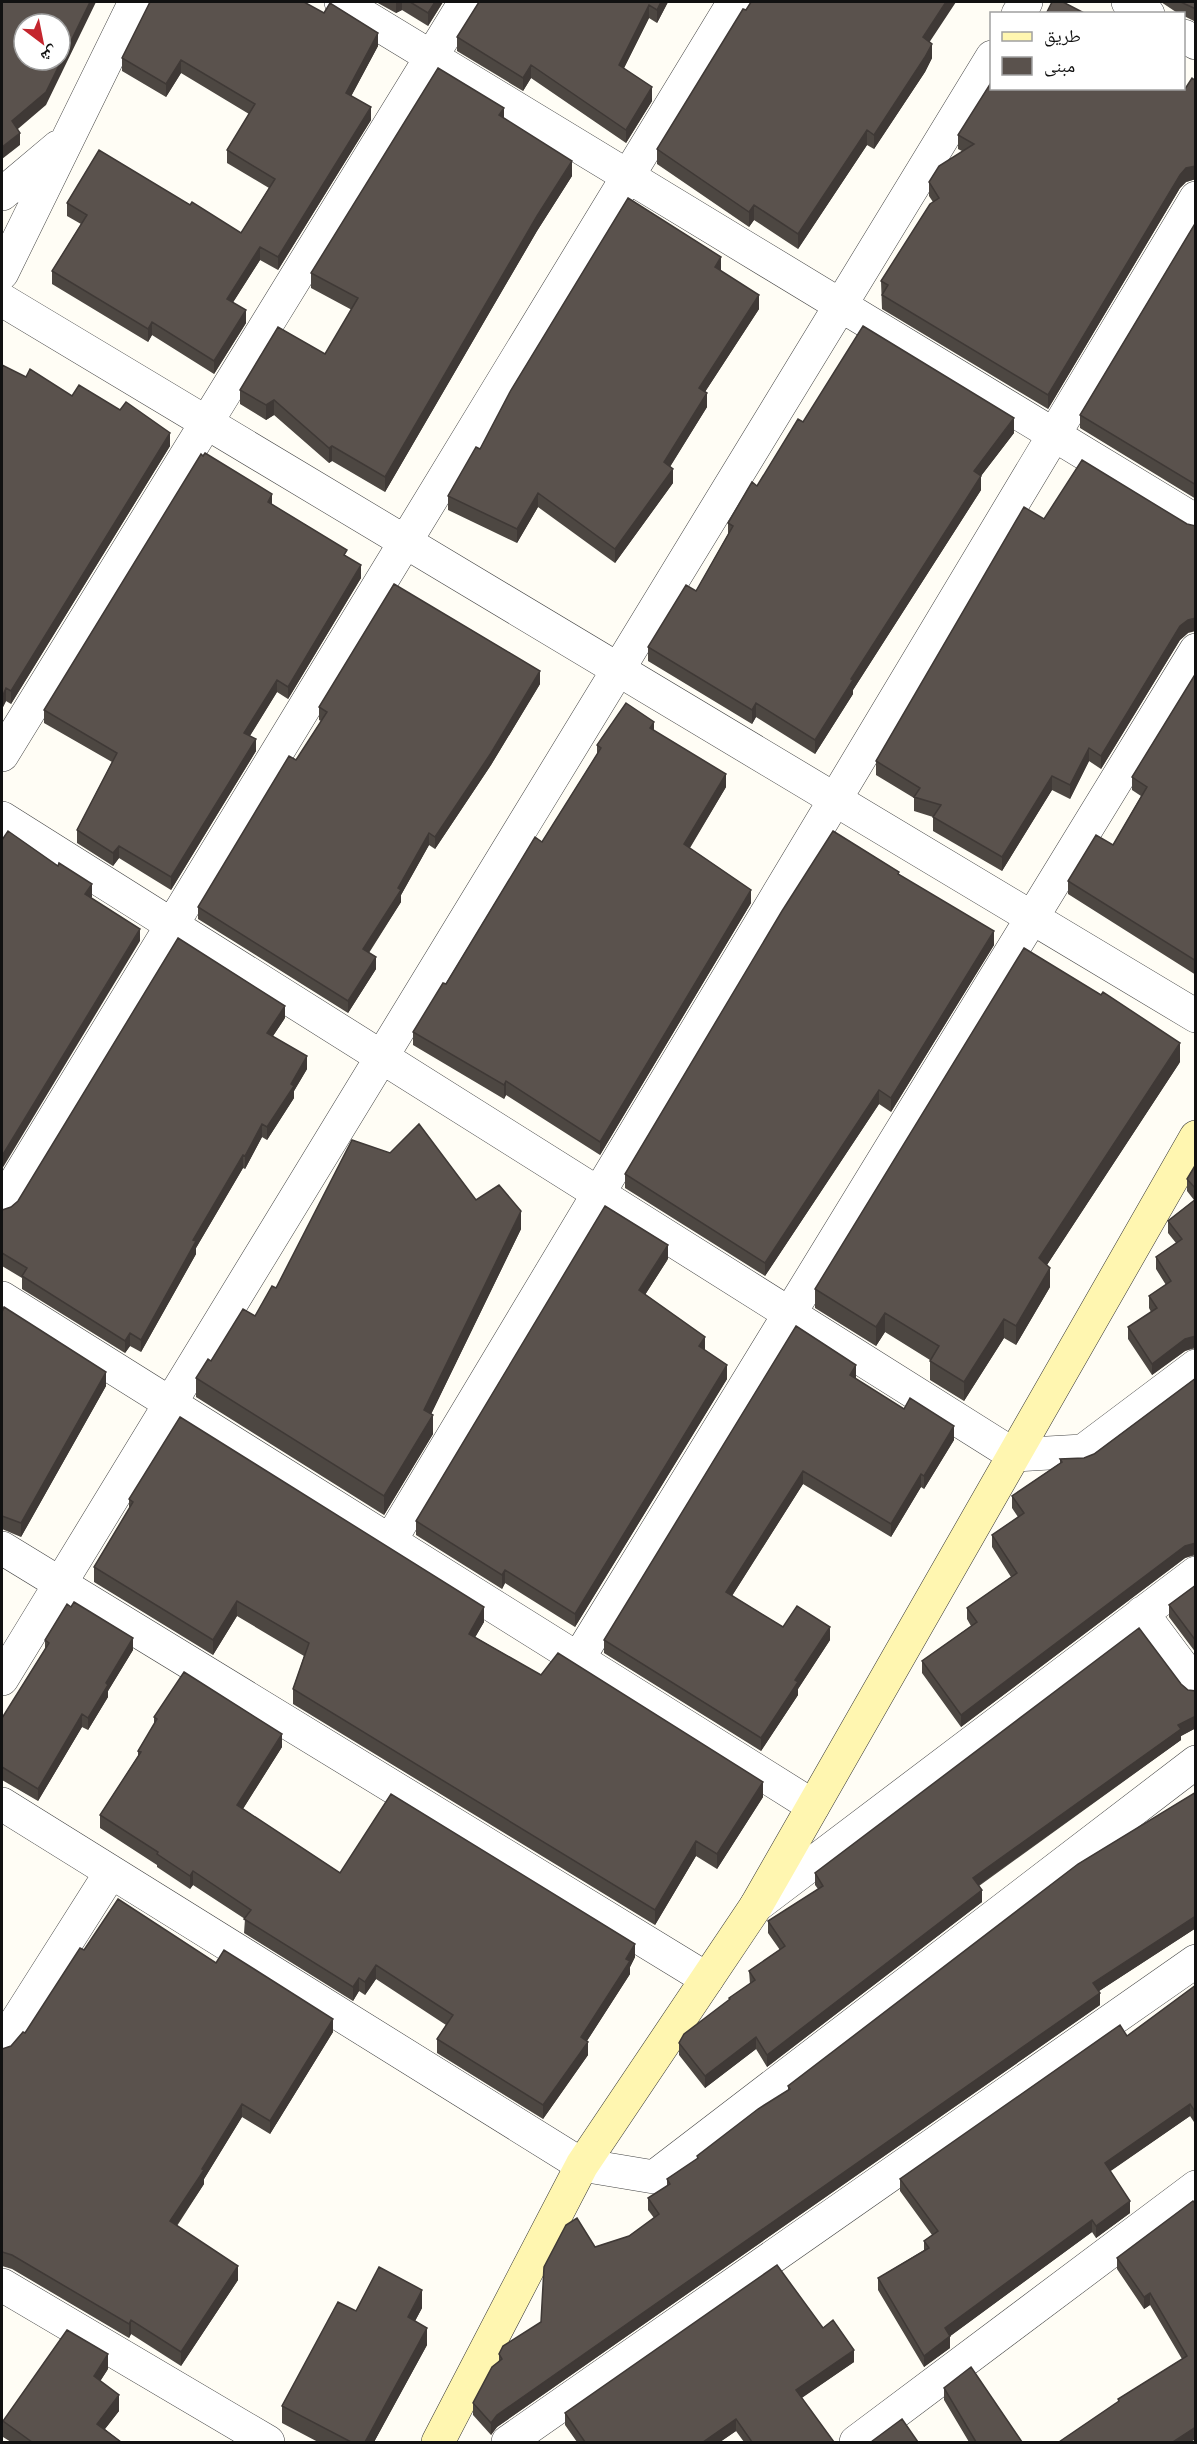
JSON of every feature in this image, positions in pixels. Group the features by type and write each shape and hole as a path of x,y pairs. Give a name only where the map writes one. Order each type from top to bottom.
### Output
{"main road":[{"path":"438,2442 582,2165 756,1906 1196,1137"}],"street":[{"path":"2,273 135,2"},
{"path":"341,2 1196,521"},
{"path":"2,755 465,2"},
{"path":"2,1204 734,2"},
{"path":"1128,2 1145,12"},
{"path":"2,1679 990,60"},
{"path":"2,194 67,139"},
{"path":"390,1541 1196,198"},
{"path":"2,300 1196,1016"},
{"path":"578,1659 1196,650"},
{"path":"2,818 1014,1455 1083,1450 1196,1366"},
{"path":"2,1298 813,1806"},
{"path":"2,1548 707,1979"},
{"path":"756,1906 1196,1573"},
{"path":"1142,1613 1196,1685"},
{"path":"2,1804 582,2165 654,2176 1196,1762"},
{"path":"2,2044 111,1872"},
{"path":"507,2442 1196,1961"},
{"path":"856,2442 1196,2187"},
{"path":"2,2285 268,2442"}],"building":[{"path":"2,2 90,2 72,39 72,12 12,12 12,72 56,72 46,92 12,121 20,133 2,147"},
{"path":"150,2 304,2 324,13 330,3 378,33 346,93 371,107 278,257 260,247 227,299 246,310 214,361 152,322 148,329 52,271 87,215 67,203 99,150 190,205 192,202 241,233 275,179 227,150 255,104 181,60 166,84 122,58"},
{"path":"410,2 435,2 428,13"},
{"path":"479,2 661,2 657,10 649,5 619,65 652,87 626,130 531,65 523,78 457,37"},
{"path":"751,2 946,2 923,37 932,44 925,57 874,135 867,130 798,234 754,205 749,212 657,149 743,9 746,10"},
{"path":"1052,2 1063,2 1082,12 1047,12"},
{"path":"1181,2 1196,2 1196,9 1185,4"},
{"path":"438,68 504,108 499,115 572,161 537,216 385,477 332,446 329,448 274,400 266,405 240,390 278,327 325,354 358,298 311,273"},
{"path":"1192,78 1196,81 1196,166 1186,168 1180,175 1048,395 882,295 888,285 881,281 930,204 939,198 929,182 939,166 974,144 958,135 990,84 990,90 1185,89"},
{"path":"628,198 721,257 715,267 759,295 699,388 707,393 664,462 673,469 615,549 538,493 517,529 448,496 476,447 480,449 511,390"},
{"path":"1196,222 1196,485 1080,415"},
{"path":"863,326 1014,418 974,471 981,476 851,679 853,680 815,740 756,703 752,710 648,647 686,585 696,591 733,526 728,523 752,482 757,486 798,419 803,422"},
{"path":"2,365 26,377 30,369 72,396 79,385 120,410 126,402 170,433 11,691 6,688 3,695 2,694"},
{"path":"205,453 272,494 268,502 347,550 344,555 361,565 288,687 277,680 244,733 256,739 171,877 119,846 113,853 77,830 117,753 44,710 201,454 203,456"},
{"path":"1082,460 1187,524 1196,526 1196,618 1180,626 1101,756 1089,748 1070,785 1052,776 1002,857 933,817 941,805 914,797 920,788 876,761 1024,507 1044,519"},
{"path":"394,584 540,671 491,753 435,837 429,833 398,888 401,890 363,949 376,957 348,1001 198,907 289,756 296,760 327,712 319,707"},
{"path":"1196,673 1196,961 1068,881 1096,835 1113,845 1147,787 1132,777"},
{"path":"626,703 654,722 650,728 726,774 684,844 751,890 600,1142 506,1081 504,1085 413,1032 443,983 446,984 535,837 542,842 601,748 597,745"},
{"path":"8,831 58,866 59,863 92,884 85,894 140,929 2,1156 2,840"},
{"path":"833,831 899,872 898,874 994,931 891,1098 879,1090 765,1263 625,1174 782,911"},
{"path":"178,938 285,1006 267,1033 307,1056 291,1084 294,1086 267,1127 262,1124 193,1240 196,1241 141,1340 130,1333 125,1341 22,1276 27,1268 2,1253 2,1210 18,1201"},
{"path":"1024,948 1101,995 1103,992 1180,1043 1039,1258 1050,1268 1016,1326 1004,1319 964,1382 930,1361 939,1346 885,1313 876,1327 815,1289"},
{"path":"419,1124 476,1200 499,1185 521,1211 424,1410 433,1415 384,1496 196,1378 208,1359 211,1361 243,1309 255,1316 272,1286 276,1288 352,1140 390,1153"},
{"path":"1196,1164 1196,1189 1187,1179"},
{"path":"1196,1199 1196,1336 1185,1339 1152,1364 1128,1327 1157,1308 1149,1296 1171,1281 1156,1257 1182,1239 1168,1221"},
{"path":"605,1206 668,1245 639,1290 705,1337 699,1346 727,1365 575,1614 505,1570 502,1575 416,1521"},
{"path":"4,1307 106,1372 21,1523 2,1516 2,1312"},
{"path":"796,1326 856,1365 850,1375 904,1409 910,1398 954,1426 924,1476 921,1474 891,1524 803,1471 726,1592 783,1627 797,1606 830,1627 795,1680 798,1682 761,1738 604,1640"},
{"path":"1196,1378 1196,1543 1185,1546 961,1715 922,1661 977,1622 967,1608 1017,1573 992,1535 1024,1513 1012,1496 1062,1462 1060,1459 1084,1458 1094,1454"},
{"path":"180,1417 484,1607 469,1634 541,1675 558,1653 763,1782 717,1854 696,1841 655,1910 293,1689 309,1643 237,1601 213,1640 94,1567 133,1502 129,1499"},
{"path":"1196,1585 1196,1641 1169,1605"},
{"path":"74,1602 133,1638 88,1718 82,1714 38,1789 2,1767 2,1718 49,1643 45,1640 67,1604 71,1607"},
{"path":"1139,1628 1181,1684 1188,1690 1196,1691 1196,1716 1178,1725 1181,1729 973,1878 982,1890 767,2055 756,2037 705,2076 679,2043 684,2034 755,1980 749,1971 785,1946 768,1921 823,1886 815,1873"},
{"path":"184,1672 282,1734 237,1805 340,1873 391,1794 635,1944 626,1959 630,1961 581,2037 588,2042 543,2105 437,2039 453,2015 376,1965 365,1982 359,1978 353,1987 244,1919 251,1910 193,1871 190,1876 157,1854 158,1852 100,1815 141,1752 138,1751 157,1719 154,1717"},
{"path":"1196,1792 1196,1916 1093,1983 1100,1993 497,2415 491,2423 473,2403 492,2367 502,2359 499,2354 503,2346 541,2322 544,2267 566,2225 577,2218 595,2247 629,2236 659,2214 648,2198 670,2184 667,2179 698,2158 697,2156 758,2109 790,2089 788,2086 1078,1864"},
{"path":"118,1899 216,1963 224,1950 333,2019 270,2121 242,2104 202,2169 204,2170 170,2221 238,2266 181,2352 131,2320 129,2324 12,2255 2,2252 2,2049 11,2046 23,2032 25,2033 80,1948 84,1950"},
{"path":"1196,1985 1196,2113 1190,2104 1105,2163 1130,2201 1096,2226 1092,2220 945,2328 950,2336 924,2356 878,2278 929,2248 924,2241 938,2231 900,2179 1120,2025 1127,2036"},
{"path":"1193,2201 1196,2204 1196,2427 1173,2442 1059,2442 1119,2401 1118,2399 1187,2356 1150,2293 1144,2297 1117,2258"},
{"path":"777,2265 823,2328 833,2320 854,2350 796,2390 834,2442 752,2442 736,2419 703,2442 585,2442 565,2413"},
{"path":"379,2267 422,2290 408,2317 427,2328 365,2442 351,2442 282,2406 338,2302 356,2311"},
{"path":"67,2330 108,2354 94,2376 119,2395 97,2424 121,2442 32,2442 3,2421"},
{"path":"971,2367 1022,2442 976,2442 944,2388"},
{"path":"902,2419 918,2442 871,2442"}]}
